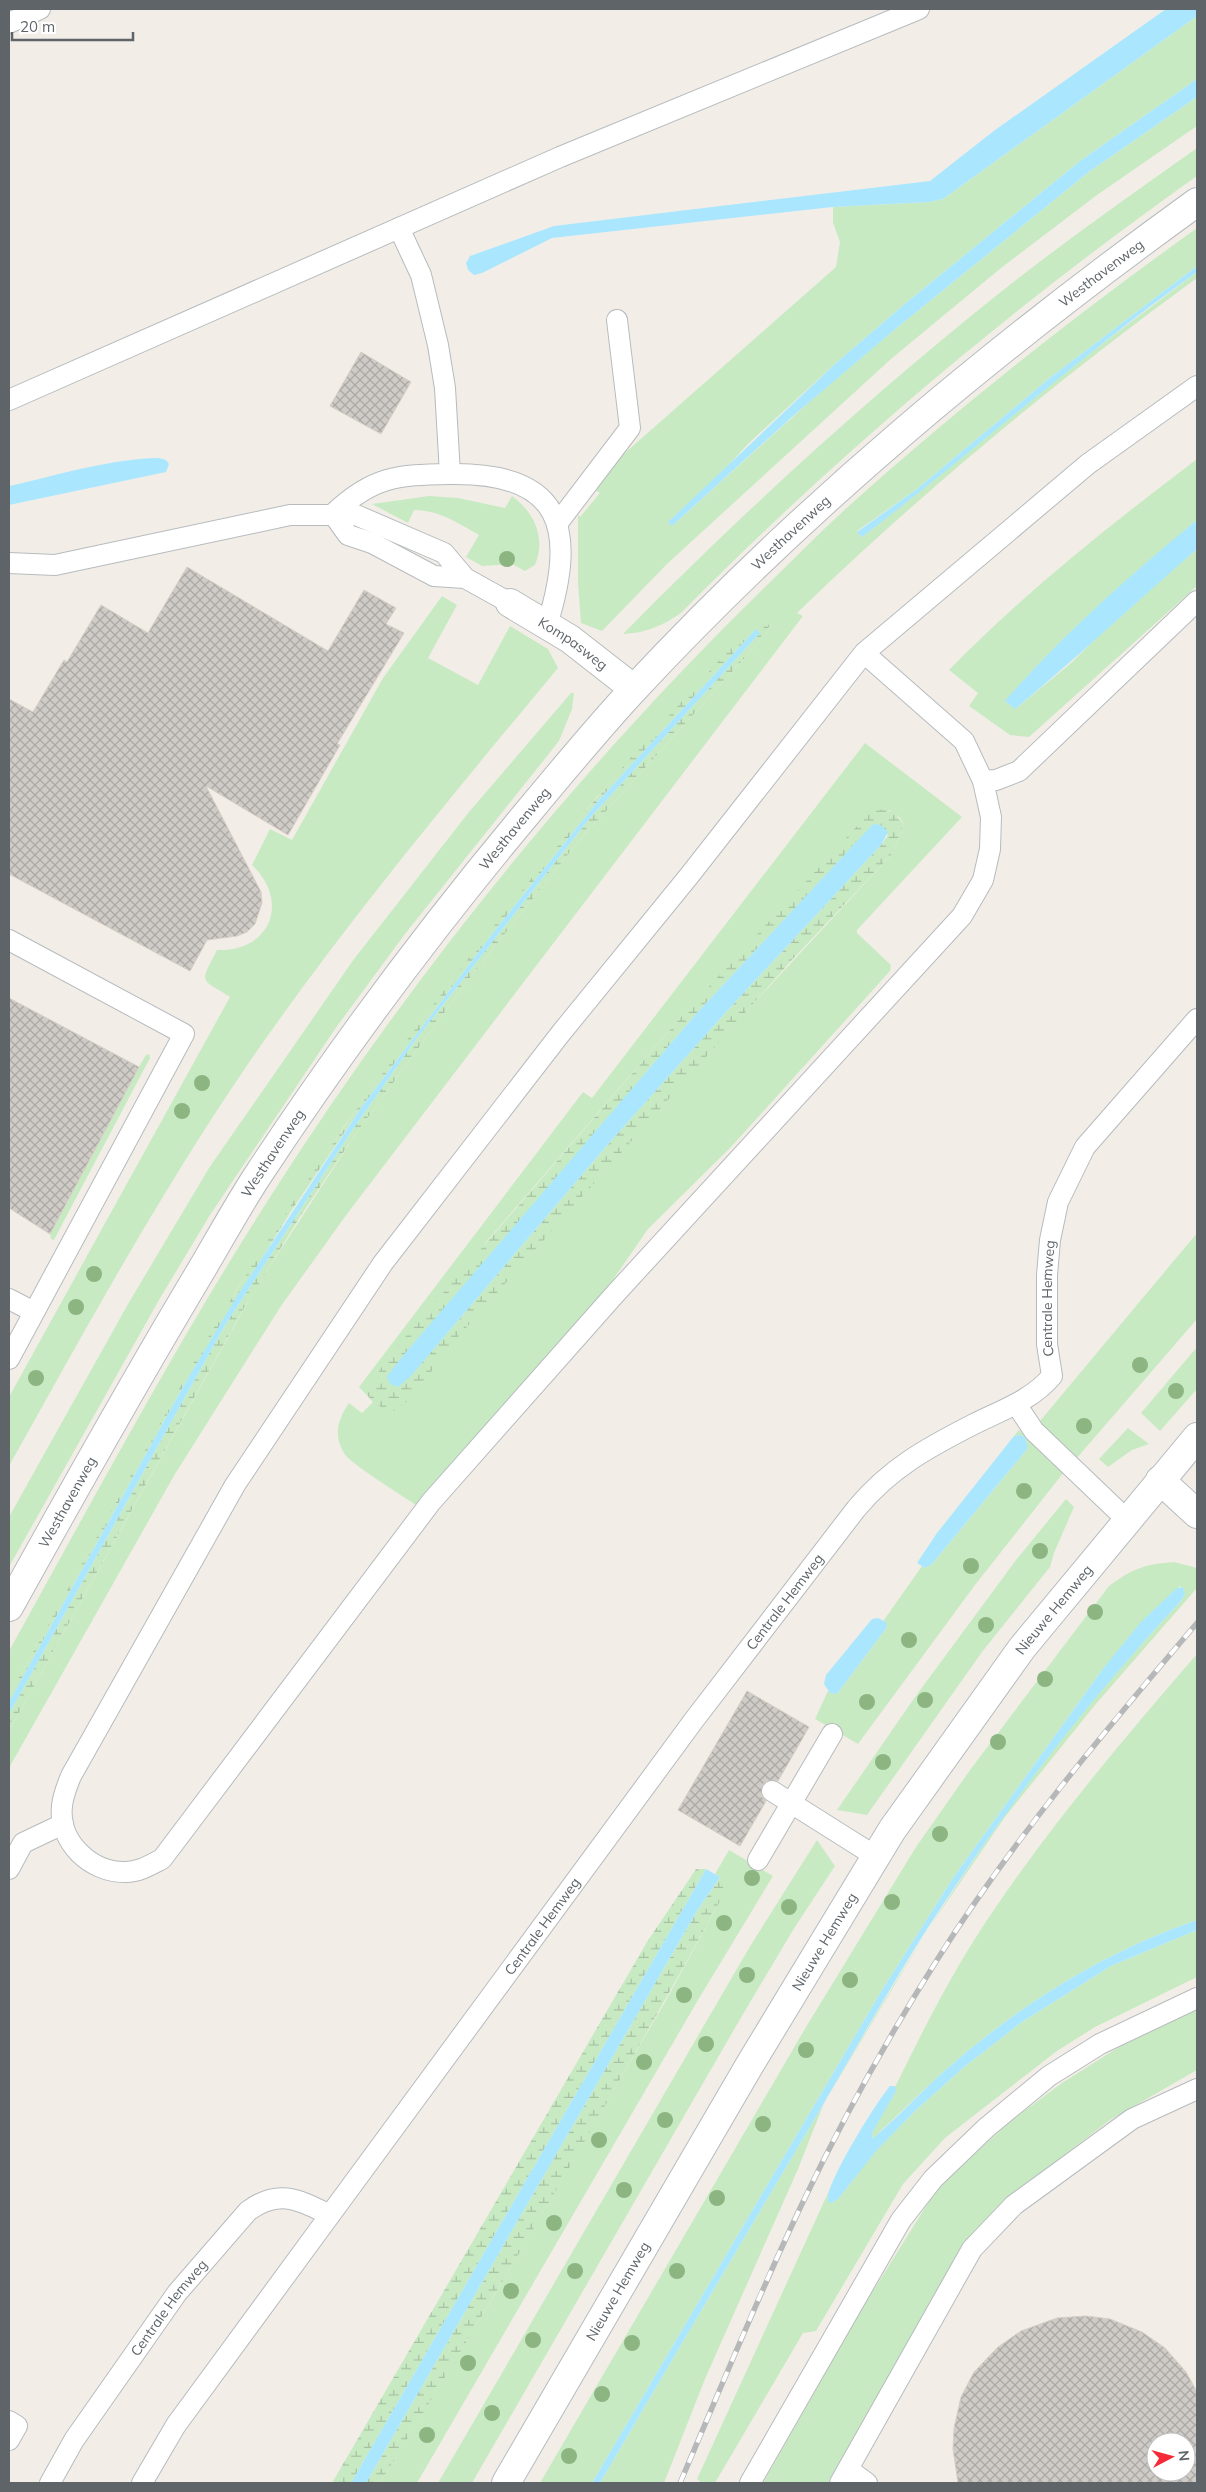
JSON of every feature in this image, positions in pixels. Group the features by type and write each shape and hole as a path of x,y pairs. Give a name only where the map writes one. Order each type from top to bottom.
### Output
{"street":[{"name":"Westhavenweg","path":"9,1607 141,1370 255,1180 345,1049 438,924 583,746 634,689 778,544 892,440 1014,339 1103,270 1197,202"},
{"name":"Kompasweg","path":"510,603 570,639 634,689"},
{"name":"Nieuwe Hemweg","path":"506,2483 749,2066 892,1830 1022,1648 1197,1437"},
{"path":"1160,1480 1197,1514"}],"lane":[{"path":"9,23 40,9"},
{"path":"9,400 560,157 919,9"},
{"path":"399,228 420,275 438,346 445,388 450,474"},
{"path":"557,524 630,428 617,320"},
{"path":"864,653 964,741 983,780 991,817 989,857 983,880 962,916 622,1286 431,1502 162,1859 145,1868 127,1872 108,1870 90,1863 78,1853 69,1839 63,1824 62,1807 65,1791 71,1776 234,1485 383,1263 561,1033 689,876 864,653 1088,464 1197,386"},
{"path":"333,514 349,499 368,486 407,474 486,475 520,482 540,496 550,508 557,524 561,564 556,596 547,625"},
{"path":"9,563 55,565 290,515 356,515 444,553 465,578 510,603"},
{"path":"983,780 996,780 1019,771 1197,602"},
{"path":"9,940 184,1034 9,1359"},
{"name":"Centrale Hemweg","path":"142,2483 176,2425 330,2214 688,1728 856,1509 873,1489 913,1457 1016,1404 1042,1388 1052,1376 1047,1344 1047,1275 1050,1240 1058,1202 1085,1146 1197,1019"},
{"path":"9,1299 34,1312"},
{"path":"1016,1404 1034,1431 1127,1520"},
{"path":"758,1860 832,1734"},
{"path":"772,1791 875,1856"},
{"path":"9,1869 23,1843 63,1824"},
{"path":"750,2483 901,2220 933,2179 986,2128 1049,2076 1100,2044 1197,1998"},
{"path":"868,2483 844,2476 972,2249 1014,2206 1132,2119 1197,2089"},
{"name":"Centrale Hemweg","path":"50,2483 74,2440 177,2294 248,2211 260,2202 274,2198 288,2198 330,2214"},
{"path":"9,2421 17,2426 9,2440"}],"green space":[{"path":"1197,16 1197,79 1080,161 906,303 836,363 748,444 672,526 828,385 1090,171 1197,97 1197,126 1097,195 1001,268 891,359 667,564 602,631 581,623 578,584 578,515 580,517 600,493 593,489 601,474 836,267 840,242 833,223 833,207 929,202 943,199"},
{"path":"1197,148 1197,176 1061,277 994,329 930,383 803,495 681,613 654,628 623,634 760,500 903,372 1026,272"},
{"path":"1197,228 1197,266 1051,377 917,489 857,531 862,537 1082,359 1197,272 1197,278 1041,397 941,481 797,613 803,616 347,1214 281,1306 175,1474 9,1768 9,1731 255,1289 357,1132 469,979 577,843 768,632 769,625 763,621 661,725 596,798 425,1016 343,1128 235,1292 9,1695 9,1651 169,1363 272,1194 382,1033 440,954 500,878 628,730 694,658 829,525 893,467 1020,361"},
{"path":"1197,459 1197,520 1147,563 1015,709 1070,664 1121,614 1197,549 1197,586 1029,737 1010,735 969,706 978,693 949,670 1038,586"},
{"path":"429,496 458,498 505,508 512,496 527,510 539,536 538,555 535,565 525,571 512,564 482,566 466,557 479,535 448,518 432,512 414,510 408,523 372,504"},
{"path":"442,596 457,605 428,658 478,685 510,626 548,649 558,668 360,912 321,962 248,1064 154,1212 9,1466 9,1397 230,997 208,983 205,979 207,969 217,950 236,948 251,943 262,933 269,922 272,908 270,894 264,879 252,865 270,829 292,840 383,678"},
{"path":"763,621 769,625 768,632 577,843 469,979 357,1132 300,1217 244,1308 9,1731 9,1714 224,1327 351,1132 417,1038 589,819 759,634 756,629 598,801 496,929 363,1105 290,1213 184,1385 9,1702 9,1695 204,1344 293,1202 388,1065 489,931 541,866 613,778 652,734 752,624"},
{"path":"571,693 574,693 572,709 559,741 405,934 335,1029 210,1215 159,1300 9,1567 9,1517 128,1304 209,1168 354,959 469,812"},
{"path":"865,743 962,817 857,930 857,933 891,965 890,971 731,1147 648,1229 610,1284 537,1372 416,1505 348,1458 341,1446 338,1433 342,1415 349,1403 362,1413 373,1402 359,1387 583,1092 592,1098","holes":["889,810 900,818 904,824 892,854 398,1387 487,1241 680,1018"]},
{"path":"884,809 894,813 904,824 892,854 791,961 457,1338 410,1399 395,1411 381,1407 374,1402 366,1392 388,1357 680,1018 870,812","holes":["872,826 888,835 881,845 727,1011 610,1142 410,1377 390,1373 696,1014"]},
{"path":"149,1054 150,1058 54,1240 51,1239 50,1234 140,1065 146,1055"},
{"path":"1197,1233 1197,1319 1076,1459 1043,1429 1040,1421"},
{"path":"1197,1347 1197,1389 1160,1431 1141,1413"},
{"path":"1128,1428 1149,1444 1132,1450 1108,1467 1099,1459"},
{"path":"1019,1430 1064,1472 975,1585 858,1744 815,1719 828,1691 837,1694 887,1627 884,1620 922,1566 925,1568 932,1564 1028,1448 1020,1435 1014,1436"},
{"path":"1066,1499 1074,1507 1050,1567 982,1652 867,1815 837,1810 915,1697 1016,1560"},
{"path":"1174,1562 1197,1568 1197,1588 1095,1705 1005,1817 931,1926 978,1854 1043,1762 1133,1653 1181,1601 1185,1594 1180,1586 1102,1670 953,1878 882,1990 592,2483 540,2483 806,2027 916,1847 970,1770 1109,1586 1132,1571 1155,1564"},
{"path":"1197,1654 1197,1920 1162,1933 1094,1965 1030,2004 970,2049 872,2139 872,2133 935,2007 978,1934 1055,1825 1139,1721"},
{"path":"817,1840 835,1866 793,1930 739,2021 472,2483 438,2483 749,1948"},
{"path":"729,1850 773,1876 698,2000 417,2483 380,2483 494,2296 665,2002 719,1903 720,1877 715,1874"},
{"path":"696,1869 706,1869 351,2483 332,2483 647,1942"},
{"path":"720,1877 724,1884 719,1903 553,2195 468,2340 380,2483 366,2483 697,1911"},
{"path":"1197,1930 1197,1977 1095,2027 1057,2051 945,2138 903,2184 816,2331 803,2333 715,2483 702,2483 697,2479 833,2182 827,2198 832,2203 838,2199 876,2150 914,2112 963,2068 1022,2022 1111,1966"},
{"path":"921,1941 824,2103 866,2031"},
{"path":"1197,2008 1197,2070 1110,2120 1043,2171 970,2237 829,2483 763,2483 863,2307 938,2187 1012,2120 1062,2083 1122,2045"},
{"path":"824,2103 798,2169 705,2379 664,2483 600,2483 684,2340"}],"water":[{"path":"1166,9 1197,9 1197,16 943,199 929,202 833,207 552,238 482,273 474,275 468,270 466,263 470,256 554,226 930,181 995,130"},
{"path":"1197,79 1197,97 1090,171 893,331 793,416 672,526 668,522 836,363 906,303 1080,161"},
{"path":"1197,266 1197,272 1112,336 862,537 857,532 917,489 1051,377"},
{"path":"159,458 166,460 169,464 166,472 9,505 9,486 102,464"},
{"path":"1197,520 1197,549 1015,709 1005,701 1073,629"},
{"path":"756,629 760,633 589,819 417,1038 351,1132 224,1327 9,1714 9,1702 184,1385 237,1296 363,1105 496,929 598,801"},
{"path":"873,824 881,825 888,832 881,845 727,1011 610,1142 410,1377 398,1387 390,1384 387,1376 407,1351 696,1014"},
{"path":"1020,1435 1025,1437 1028,1448 932,1564 925,1568 917,1563 937,1533 1014,1436"},
{"path":"1183,1587 1185,1594 1181,1601 1146,1639 1046,1759 985,1843 927,1929 600,2483 592,2483 882,1990 953,1878 1102,1670 1141,1622 1177,1588"},
{"path":"878,1618 886,1622 887,1627 837,1694 830,1693 824,1684 826,1675 872,1619"},
{"path":"706,1869 720,1877 697,1911 366,2483 351,2483"},
{"path":"1197,1920 1197,1930 1111,1966 1022,2022 963,2068 914,2112 876,2151 838,2199 832,2203 828,2202 829,2193 842,2163 863,2125 890,2086 895,2086 896,2091 872,2133 872,2139 970,2049 1030,2004 1094,1965 1162,1933"}],"building":[{"path":"361,352 411,382 381,434 330,406"},
{"path":"187,567 328,651 364,590 396,608 386,624 404,633 337,744 340,745 288,835 206,786 261,892 262,903 255,924 247,932 237,936 207,940 190,971 9,874 9,699 33,712 64,660 67,662 101,605 148,633"},
{"path":"9,998 139,1067 50,1234 9,1208"},
{"path":"747,1691 809,1727 778,1781 767,1780 762,1785 761,1796 766,1801 740,1846 678,1810"},
{"path":"1086,2316 1110,2319 1142,2332 1165,2348 1186,2372 1197,2392 1197,2483 958,2483 953,2449 954,2428 961,2397 974,2372 998,2347 1021,2331 1057,2318"}],"railway":[{"path":"680,2483 802,2204 849,2111 900,2020 966,1915 1028,1829 1094,1745 1197,1623"}]}
